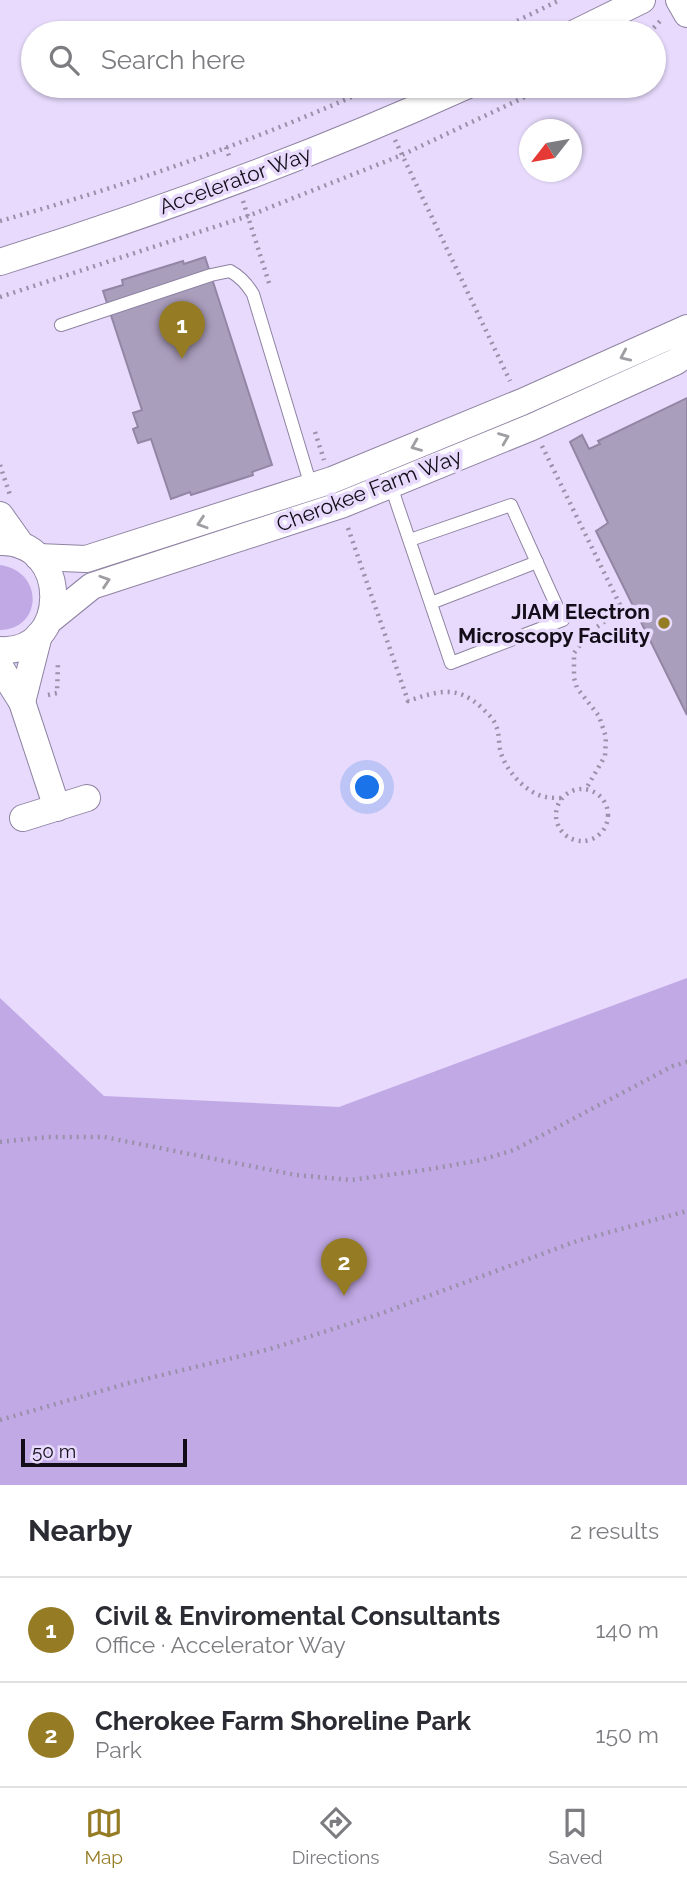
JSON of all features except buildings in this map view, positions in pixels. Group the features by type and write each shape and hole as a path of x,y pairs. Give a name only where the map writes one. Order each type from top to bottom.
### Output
{"street":[{"path":"599,21 642,0"},
{"path":"679,0 687,15"},
{"name":"Accelerator Way","path":"0,262 236,182 439,98"},
{"name":"Cherokee Farm Way","path":"20,548 86,559 138,544 321,483 522,402 687,328"},
{"name":"Cherokee Farm Way","path":"0,650 24,646 92,586 341,505 391,485 537,436 687,354"},
{"path":"0,515 20,548 48,570 54,586 55,603 44,628 22,702"},
{"path":"0,667 22,702 57,808"},
{"path":"23,818 88,798"}],"lane":[{"path":"61,326 211,275 230,271 236,274 253,294 321,483"},
{"path":"391,485 451,663 564,620 510,505 410,540"},
{"path":"431,603 537,562"}],"path":[{"path":"516,21 559,0"},
{"path":"0,221 73,201 226,147 347,98"},
{"path":"378,98 386,122 522,402"},
{"path":"0,297 248,216 402,155 523,98"},
{"path":"226,147 273,297"},
{"path":"314,430 321,483"},
{"path":"537,436 622,609 590,632 574,653 574,678 577,688 599,716 606,737 605,756 586,789"},
{"path":"341,505 408,701 447,691 457,692 478,704 495,722 503,759 515,776 533,792 545,797 562,798"},
{"path":"586,789 601,797 608,812 605,828 592,839 575,840 561,830 556,814 562,798 569,792 586,789"},
{"path":"0,1142 48,1136 104,1138 296,1175 351,1180 481,1160 514,1150 673,1066 687,1062"},
{"path":"0,1420 130,1383 270,1349 377,1315 577,1241 687,1211"}],"shaded area":[{"path":"0,565 14,569 25,578 33,599 24,620 14,627 0,630"},
{"path":"687,978 687,1485 0,1485 0,998 104,1096 339,1107"}],"place":[{"name":"Civil & Enviromental Consultants","path":"182,359"},
{"name":"JIAM Electron Microscopy Facility","path":"664,623"},
{"name":"Cherokee Farm Shoreline Park","path":"344,1296"}]}
